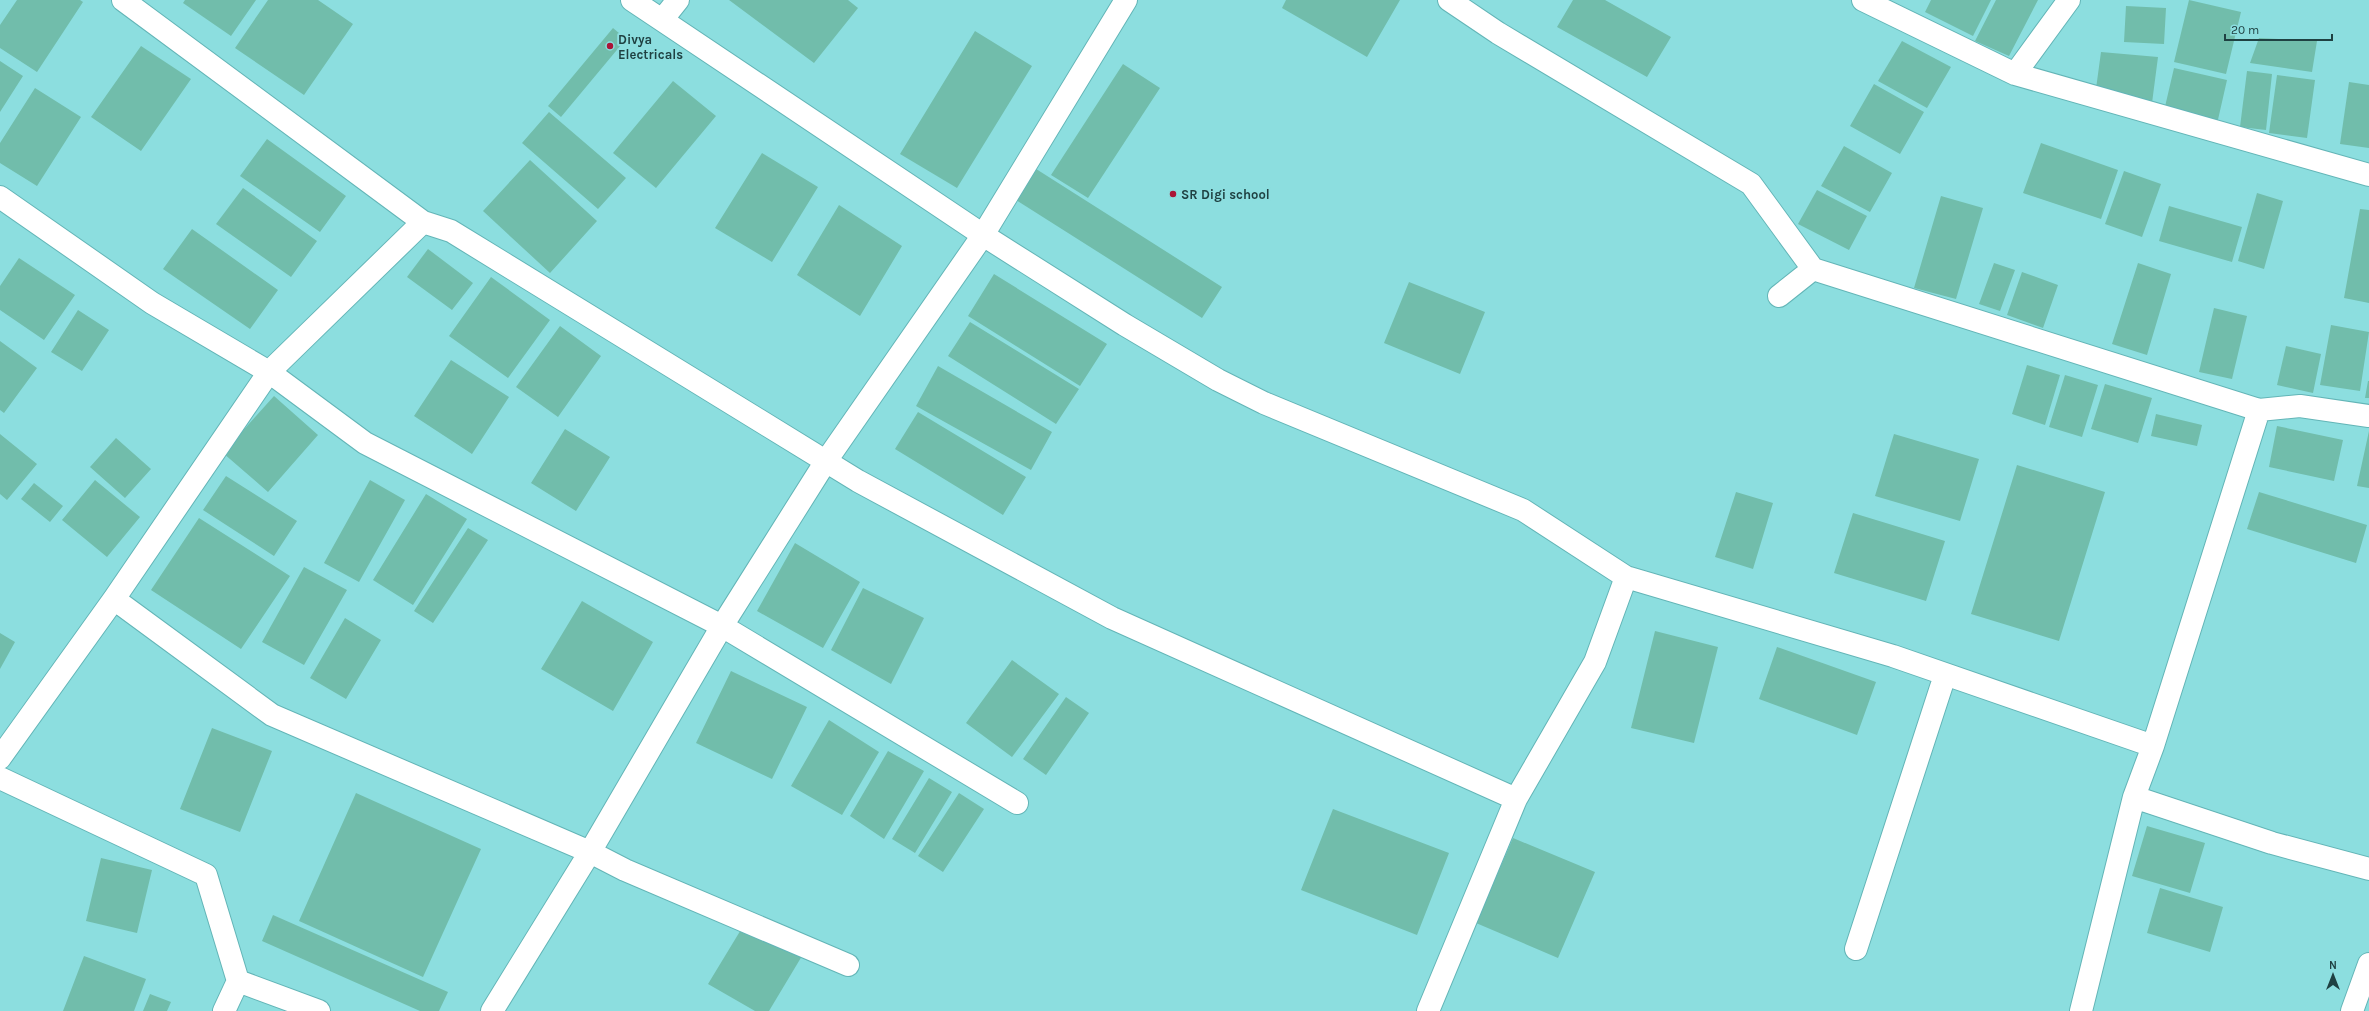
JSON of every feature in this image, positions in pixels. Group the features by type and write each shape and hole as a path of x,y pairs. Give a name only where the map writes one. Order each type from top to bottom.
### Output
{"street":[{"path":"123,0 423,222 450,231 858,481 1112,618 1516,799"},
{"path":"632,0 983,235 1125,325 1218,380 1264,403 1523,510 1626,578 1893,656 2153,746"},
{"path":"662,20 678,0"},
{"path":"492,1011 590,852 722,626 826,461 983,235 1126,0"},
{"path":"1449,0 1498,33 1750,184 1813,269 2259,410 2300,406 2369,416"},
{"path":"1863,0 2015,74 2369,175"},
{"path":"2015,74 2069,0"},
{"path":"0,197 152,303 269,372 365,443 722,626 1018,803"},
{"path":"0,758 114,599 269,372 423,222"},
{"path":"1778,296 1813,269"},
{"path":"2081,1011 2134,797 2153,746 2259,410"},
{"path":"1428,1011 1516,799 1595,662 1626,578"},
{"path":"114,599 272,715 590,852 625,870 848,965"},
{"path":"1856,949 1945,675"},
{"path":"0,778 206,874 238,981 224,1011"},
{"path":"2134,797 2272,843 2369,869"},
{"path":"2352,1011 2369,964"},
{"path":"238,981 319,1011"}],"building":[{"path":"17,0 80,0 83,2 37,72 0,48 0,25"},
{"path":"185,0 256,0 231,36 183,3"},
{"path":"268,0 318,0 353,24 304,95 235,48"},
{"path":"729,0 848,0 858,8 814,63"},
{"path":"1286,0 1400,0 1367,57 1282,8"},
{"path":"1573,0 1605,0 1671,37 1647,77 1557,27"},
{"path":"1931,0 1991,0 1973,36 1925,12"},
{"path":"1996,0 2038,0 2009,56 1975,41"},
{"path":"2189,0 2241,12 2226,74 2174,62"},
{"path":"2126,6 2166,8 2164,44 2124,42"},
{"path":"613,28 626,39 561,117 548,106"},
{"path":"975,31 1032,66 957,188 900,154"},
{"path":"2259,38 2317,41 2312,72 2250,63"},
{"path":"1902,41 1951,67 1927,108 1878,81"},
{"path":"141,46 191,79 141,151 91,117"},
{"path":"2101,52 2158,57 2152,103 2095,96"},
{"path":"0,61 23,76 0,112"},
{"path":"1123,64 1160,88 1088,198 1051,175"},
{"path":"2174,68 2227,80 2217,124 2164,111"},
{"path":"2247,71 2272,74 2266,130 2240,127"},
{"path":"2277,75 2315,80 2307,138 2269,133"},
{"path":"673,81 716,116 656,188 613,153"},
{"path":"2349,82 2369,85 2369,148 2340,144"},
{"path":"1874,84 1924,112 1900,154 1850,126"},
{"path":"35,88 81,117 37,186 0,163 0,143"},
{"path":"549,112 626,178 598,209 522,143"},
{"path":"267,139 346,196 320,232 240,176"},
{"path":"2041,143 2118,170 2101,219 2023,193"},
{"path":"1844,146 1892,173 1870,212 1821,186"},
{"path":"762,153 818,187 772,262 715,228"},
{"path":"530,160 597,221 550,273 483,211"},
{"path":"1033,167 1222,287 1202,318 1013,198"},
{"path":"2124,171 2161,184 2142,237 2105,224"},
{"path":"243,188 317,241 291,277 216,224"},
{"path":"1817,190 1867,216 1849,250 1798,224"},
{"path":"2257,193 2283,201 2264,269 2238,261"},
{"path":"1941,196 1983,208 1956,299 1914,288"},
{"path":"839,205 902,246 860,316 797,275"},
{"path":"2169,206 2242,227 2232,262 2159,241"},
{"path":"2360,209 2369,210 2369,303 2344,298"},
{"path":"192,229 278,290 250,329 163,269"},
{"path":"428,249 473,283 452,310 407,277"},
{"path":"19,258 75,295 44,340 0,310 0,286"},
{"path":"1994,263 2015,270 2000,311 1979,304"},
{"path":"2138,263 2171,274 2147,355 2112,344"},
{"path":"2022,272 2058,285 2043,328 2007,315"},
{"path":"994,274 1107,344 1080,386 968,316"},
{"path":"491,277 550,320 508,378 449,336"},
{"path":"1409,282 1485,312 1460,374 1384,343"},
{"path":"2214,308 2247,316 2232,379 2199,372"},
{"path":"78,310 109,330 82,371 51,352"},
{"path":"970,322 1079,389 1056,424 948,356"},
{"path":"2331,325 2369,332 2360,391 2320,385"},
{"path":"560,326 601,356 558,417 516,387"},
{"path":"0,341 37,368 4,413 0,410"},
{"path":"2286,346 2321,354 2313,393 2277,385"},
{"path":"451,360 509,397 472,454 414,416"},
{"path":"2027,365 2060,375 2045,425 2012,414"},
{"path":"938,366 1052,432 1031,470 916,406"},
{"path":"2065,375 2098,385 2082,437 2049,427"},
{"path":"2368,381 2369,398 2365,398"},
{"path":"2105,384 2152,398 2138,443 2091,429"},
{"path":"274,396 318,435 268,492 223,453"},
{"path":"918,412 1026,477 1003,515 895,449"},
{"path":"2156,414 2202,425 2197,446 2151,436"},
{"path":"2277,426 2343,440 2334,481 2269,467"},
{"path":"565,429 610,457 576,511 531,483"},
{"path":"2369,431 2369,488 2357,486"},
{"path":"0,434 37,464 7,500 0,494"},
{"path":"1894,434 1979,459 1960,521 1875,496"},
{"path":"116,438 151,469 125,498 90,467"},
{"path":"2017,465 2105,492 2059,641 1971,614"},
{"path":"226,476 297,521 274,556 203,510"},
{"path":"95,480 140,517 107,557 62,520"},
{"path":"370,480 405,500 359,582 324,563"},
{"path":"34,483 63,506 50,522 21,499"},
{"path":"1736,492 1773,503 1753,569 1715,557"},
{"path":"2259,492 2367,525 2356,563 2247,529"},
{"path":"426,494 467,519 413,605 373,580"},
{"path":"1853,513 1945,541 1926,601 1834,573"},
{"path":"199,518 290,576 241,649 151,590"},
{"path":"468,528 488,540 433,623 414,611"},
{"path":"795,543 860,582 823,648 757,611"},
{"path":"304,567 347,590 304,665 262,642"},
{"path":"863,588 924,618 891,684 831,650"},
{"path":"582,601 653,642 613,711 541,669"},
{"path":"345,618 381,640 346,699 310,678"},
{"path":"1655,631 1718,647 1694,743 1631,728"},
{"path":"0,633 15,642 0,669"},
{"path":"1777,647 1876,682 1857,735 1759,699"},
{"path":"1012,660 1059,694 1012,757 966,723"},
{"path":"731,671 807,707 772,779 696,743"},
{"path":"1066,697 1089,713 1046,775 1023,759"},
{"path":"829,720 879,752 842,815 791,786"},
{"path":"212,728 272,751 240,832 180,809"},
{"path":"888,751 924,771 884,839 850,816"},
{"path":"929,778 952,792 915,853 892,839"},
{"path":"356,793 481,849 423,977 299,921"},
{"path":"959,793 984,809 943,872 918,856"},
{"path":"1333,809 1449,853 1417,935 1301,890"},
{"path":"2147,826 2205,843 2190,893 2132,876"},
{"path":"1513,838 1595,872 1558,958 1476,923"},
{"path":"101,858 152,870 137,933 86,921"},
{"path":"2160,888 2223,907 2210,952 2147,933"},
{"path":"273,915 448,992 439,1011 420,1011 262,941"},
{"path":"745,923 802,956 769,1011 755,1011 708,984"},
{"path":"84,956 146,979 134,1011 63,1011"},
{"path":"150,994 171,1002 167,1011 143,1011"}],"place":[{"name":"Divya Electricals","path":"610,46"},
{"name":"SR Digi school","path":"1173,194"}]}
